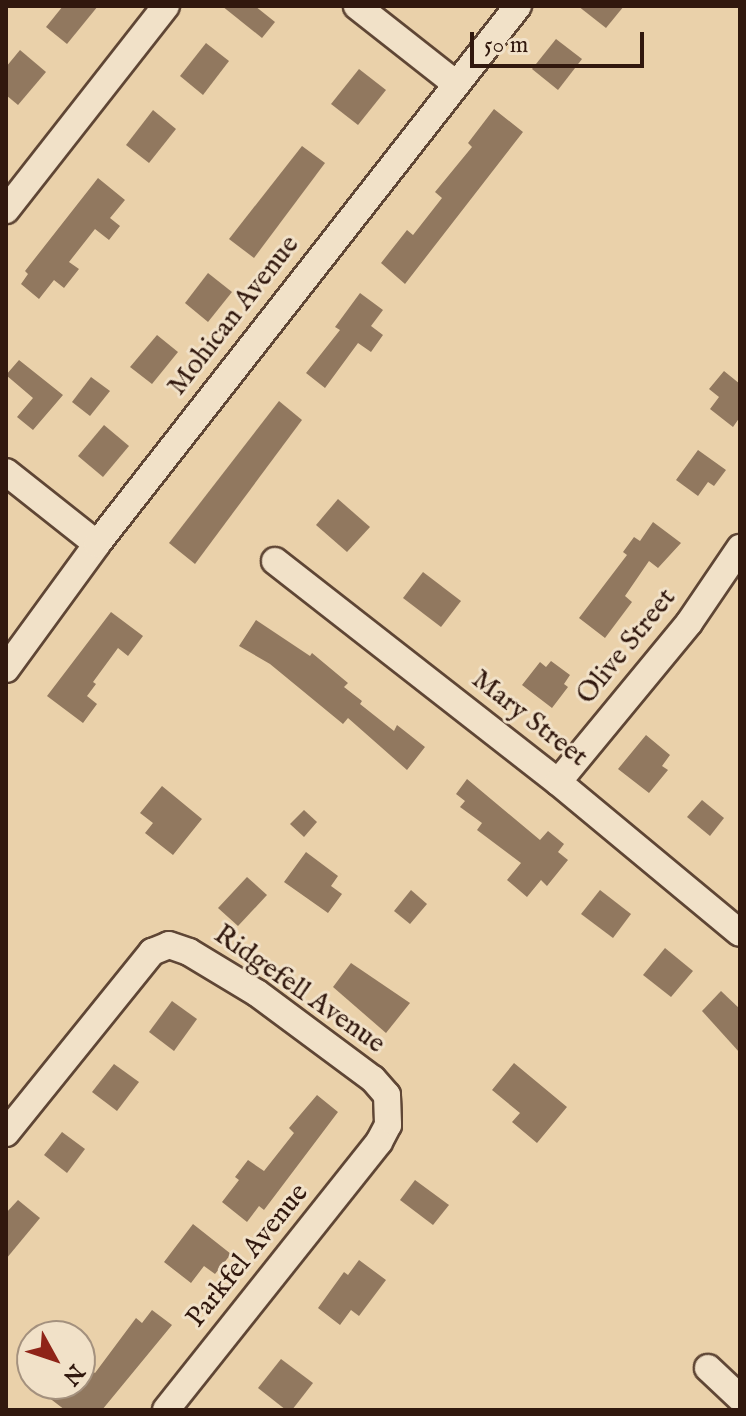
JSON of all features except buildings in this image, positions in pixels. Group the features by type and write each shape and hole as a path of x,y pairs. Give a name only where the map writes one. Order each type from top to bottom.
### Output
{"street":[{"path":"6,210 166,6"},
{"path":"357,6 456,84"},
{"name":"Mohican Avenue","path":"6,669 97,544 518,6"},
{"path":"6,472 97,544"},
{"name":"Olive Street","path":"558,782 689,623 740,548"},
{"name":"Mary Street","path":"275,561 558,782 740,933"},
{"name":"Ridgefell Avenue","path":"6,1133 152,952 169,945 189,952 257,993 373,1079 387,1095 388,1125 379,1142"},
{"name":"Parkfel Avenue","path":"166,1410 379,1142"},
{"path":"708,1368 740,1398"}]}
